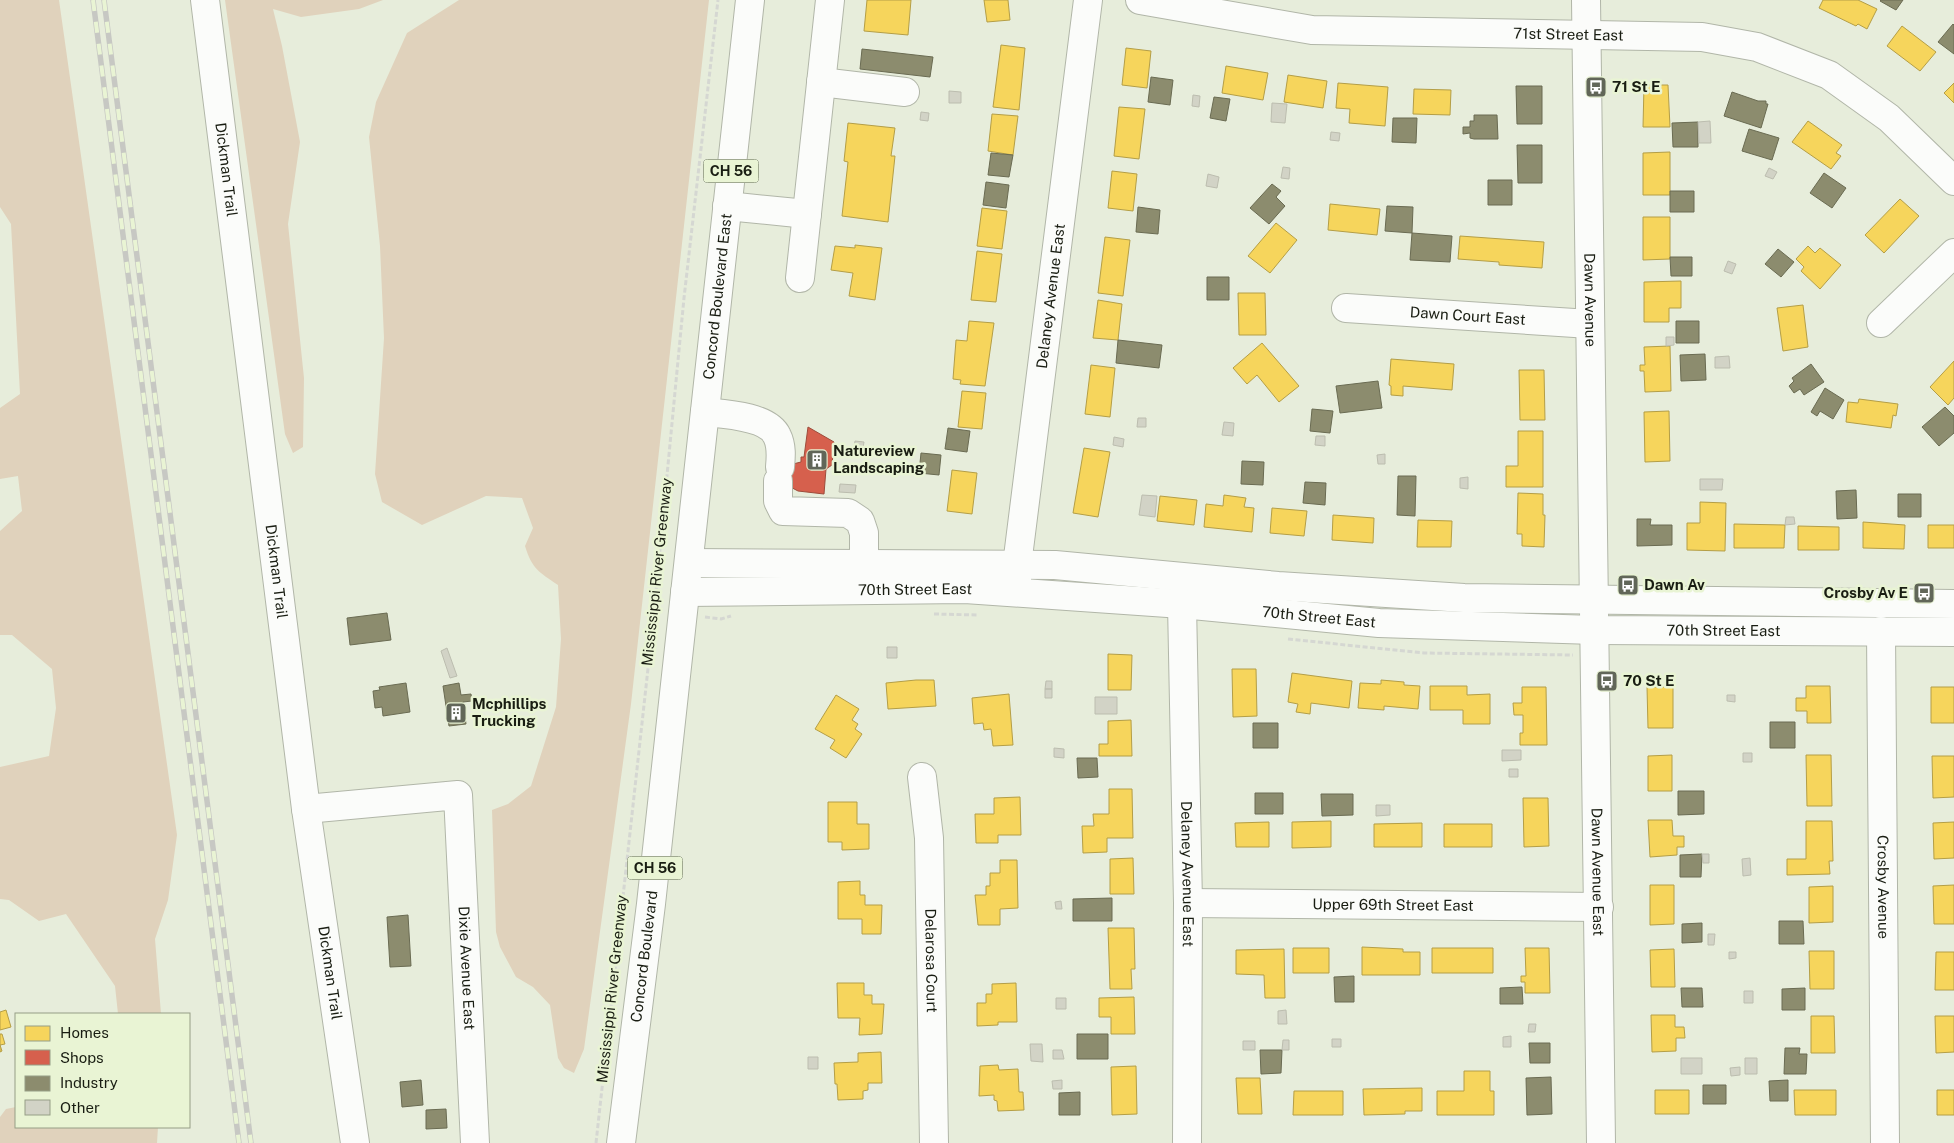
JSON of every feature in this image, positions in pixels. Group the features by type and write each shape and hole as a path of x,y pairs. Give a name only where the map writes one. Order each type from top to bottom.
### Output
{"street":[{"name":"Dickman Trail","path":"205,0 306,809 355,1143"},
{"name":"Concord Boulevard East","path":"685,592 750,0"},
{"path":"800,278 830,0"},
{"name":"Delaney Avenue East","path":"1017,592 1017,564 1088,0"},
{"name":"71st Street East","path":"1140,0 1312,30 1702,37 1757,47 1829,76 1890,118 1954,181"},
{"name":"Dawn Avenue","path":"1586,0 1594,601"},
{"path":"821,82 905,92"},
{"path":"727,206 807,214"},
{"path":"1881,322 1954,253"},
{"name":"Dawn Court East","path":"1346,308 1590,324"},
{"path":"705,412 738,416 768,425 777,435 782,452 778,501 783,511 848,513 860,521 864,533 864,590"},
{"name":"70th Street East","path":"688,563 1017,564 1360,592 1464,598 1954,604"},
{"name":"70th Street East","path":"685,592 965,590 1182,604 1378,624 1594,630 1954,632"},
{"name":"Concord Boulevard","path":"621,1143 650,914 685,592"},
{"name":"Dawn Avenue East","path":"1594,601 1601,1143"},
{"name":"Delaney Avenue East","path":"1182,604 1188,903 1187,1143"},
{"name":"Crosby Avenue","path":"1881,631 1885,1143"},
{"name":"Delarosa Court","path":"922,777 929,838 934,1143"},
{"name":"Dixie Avenue East","path":"306,809 458,795 475,1143"},
{"name":"Upper 69th Street East","path":"1188,903 1599,907"}],"path":[{"name":"Mississippi River Greenway","path":"596,1143 652,632 684,298 718,0"}],"shaded area":[{"path":"0,0 59,0 177,835 168,900 155,939 161,1013 118,1013 115,986 66,914 39,921 9,900 0,899 0,767 49,756 56,708 52,669 12,635 0,635 0,531 22,511 18,476 0,479 0,408 20,394 11,224 0,207"},
{"path":"225,0 383,0 359,9 301,17 273,9 300,142 288,224 304,378 303,447 293,453 285,434"},
{"path":"459,0 709,0 631,704 584,1049 574,1073 564,1068 558,1058 550,1005 533,987 516,977 500,947 496,932 492,810 508,804 531,786 556,707 561,639 558,585 537,569 530,560 525,546 533,528 522,498 486,496 422,525 382,502 375,474 384,338 380,246 369,137 376,102 407,33"},
{"path":"15,1107 15,1128 158,1128 157,1143 0,1143 0,1117 6,1109"}],"building: Homes":[{"path":"867,0 911,0 908,35 864,31"},
{"path":"984,0 1008,0 1010,20 987,22"},
{"path":"1823,0 1858,0 1877,9 1867,29 1858,24 1856,26 1819,8"},
{"path":"1902,26 1936,52 1920,71 1887,46"},
{"path":"1001,45 1025,48 1019,110 993,107"},
{"path":"1126,48 1151,51 1147,88 1122,85"},
{"path":"1226,66 1268,73 1263,100 1222,93"},
{"path":"1288,75 1327,81 1323,108 1284,102"},
{"path":"1338,83 1388,87 1385,126 1349,123 1350,109 1336,108"},
{"path":"1954,83 1954,103 1944,93"},
{"path":"1644,85 1668,85 1670,127 1643,127"},
{"path":"1414,89 1451,90 1450,115 1413,114"},
{"path":"1119,107 1145,109 1139,159 1114,156"},
{"path":"992,114 1018,116 1013,155 988,151"},
{"path":"1808,121 1842,145 1836,153 1841,156 1831,169 1792,142"},
{"path":"848,123 895,128 891,156 895,156 888,222 842,216 848,162 844,161"},
{"path":"1670,152 1670,195 1643,195 1643,153"},
{"path":"1112,171 1137,174 1133,211 1108,208"},
{"path":"1900,199 1919,216 1884,253 1865,235"},
{"path":"1330,204 1380,209 1377,235 1328,230"},
{"path":"982,208 1007,211 1002,249 977,246"},
{"path":"1643,217 1670,217 1670,259 1643,260"},
{"path":"1276,223 1297,240 1270,273 1248,256"},
{"path":"1460,236 1544,242 1542,268 1499,265 1499,262 1458,259"},
{"path":"1105,237 1130,240 1123,296 1098,293"},
{"path":"855,245 882,248 875,300 849,296 853,273 831,270 835,246 855,248"},
{"path":"1808,246 1815,253 1820,248 1841,265 1820,289 1801,271 1804,267 1796,259"},
{"path":"977,251 1002,254 996,302 971,300"},
{"path":"1681,281 1681,308 1669,308 1669,322 1644,322 1644,282"},
{"path":"1238,293 1265,293 1266,335 1239,335"},
{"path":"1098,300 1122,304 1118,340 1093,338"},
{"path":"1803,305 1808,347 1783,351 1777,308"},
{"path":"969,321 994,323 985,386 960,384 961,380 953,379 956,340 967,341"},
{"path":"1262,343 1299,386 1279,402 1257,375 1247,384 1233,368"},
{"path":"1670,346 1671,391 1645,392 1644,371 1640,371 1640,365 1645,365 1644,347"},
{"path":"1391,359 1454,364 1452,390 1403,386 1403,396 1391,395 1391,386 1389,385"},
{"path":"1954,361 1954,398 1948,405 1930,387"},
{"path":"1091,365 1115,368 1110,417 1085,414"},
{"path":"1519,370 1544,370 1545,420 1520,420"},
{"path":"962,391 986,393 982,429 958,427"},
{"path":"1859,399 1898,404 1896,416 1893,415 1891,428 1846,422 1848,402 1858,403"},
{"path":"1669,411 1670,461 1645,462 1644,412"},
{"path":"1518,431 1543,431 1543,487 1506,487 1506,466 1518,466"},
{"path":"1084,448 1110,452 1098,517 1073,513"},
{"path":"952,470 977,473 972,514 947,511"},
{"path":"1518,493 1543,494 1543,515 1545,515 1544,547 1522,546 1522,534 1517,534"},
{"path":"1224,495 1246,498 1244,507 1254,508 1252,532 1204,527 1206,504 1223,506"},
{"path":"1160,496 1197,500 1194,525 1157,521"},
{"path":"1700,502 1726,503 1725,551 1687,550 1687,523 1700,523"},
{"path":"1272,508 1307,511 1304,536 1270,533"},
{"path":"1333,515 1374,518 1373,543 1332,540"},
{"path":"1418,520 1452,521 1451,547 1417,547"},
{"path":"1863,522 1905,525 1904,549 1863,548"},
{"path":"1734,524 1785,525 1784,548 1734,548"},
{"path":"1928,525 1954,525 1954,548 1928,548"},
{"path":"1798,526 1839,527 1839,550 1798,550"},
{"path":"1108,654 1132,655 1131,690 1108,690"},
{"path":"1232,669 1256,669 1257,716 1233,717"},
{"path":"1292,673 1352,681 1349,708 1311,703 1310,714 1296,712 1298,704 1288,702"},
{"path":"934,680 936,706 888,709 886,683"},
{"path":"1381,680 1404,682 1404,685 1420,686 1418,709 1384,706 1384,710 1358,708 1360,683 1381,684"},
{"path":"1430,686 1467,686 1467,695 1490,694 1490,724 1463,724 1463,710 1430,710"},
{"path":"1806,686 1830,686 1831,723 1807,723 1807,711 1796,711 1796,698 1806,698"},
{"path":"1522,687 1546,687 1547,745 1520,745 1520,733 1523,733 1523,715 1514,715 1513,703 1522,703"},
{"path":"1647,687 1673,687 1673,728 1648,728"},
{"path":"1931,687 1954,687 1954,723 1931,723"},
{"path":"1009,694 1013,745 993,746 991,729 984,730 983,723 974,724 972,698"},
{"path":"836,695 859,709 852,720 858,724 855,729 862,734 846,758 830,748 835,740 815,729"},
{"path":"1131,720 1132,756 1099,756 1099,744 1108,744 1108,721"},
{"path":"1672,755 1672,791 1648,791 1648,756"},
{"path":"1806,755 1831,755 1832,806 1807,806"},
{"path":"1932,756 1954,756 1954,797 1933,798"},
{"path":"1109,789 1132,789 1133,838 1107,838 1107,852 1083,853 1082,826 1094,826 1093,814 1109,814"},
{"path":"1020,797 1021,835 998,835 998,843 976,843 975,814 994,814 994,798"},
{"path":"1523,798 1548,798 1549,846 1524,847"},
{"path":"828,802 857,802 857,824 869,824 869,849 842,850 842,842 828,842"},
{"path":"1648,820 1672,820 1673,836 1684,836 1684,847 1677,847 1677,855 1650,857"},
{"path":"1331,821 1331,847 1292,848 1292,822"},
{"path":"1806,821 1832,821 1833,861 1829,861 1830,874 1787,875 1787,859 1806,859"},
{"path":"1269,822 1269,847 1236,847 1235,823"},
{"path":"1954,822 1954,858 1934,859 1933,823"},
{"path":"1422,823 1422,847 1374,847 1374,824"},
{"path":"1444,824 1492,824 1492,847 1444,847"},
{"path":"1133,858 1134,894 1110,894 1110,859"},
{"path":"1000,860 1017,860 1018,908 1000,909 1000,925 978,925 975,895 986,895 986,886 990,886 990,873 1000,873"},
{"path":"860,881 860,895 865,895 865,905 882,905 881,934 862,934 862,919 838,919 838,882"},
{"path":"1650,885 1674,885 1674,924 1650,925"},
{"path":"1954,885 1954,924 1934,924 1933,886"},
{"path":"1833,886 1833,922 1809,923 1809,887"},
{"path":"1108,928 1134,928 1135,969 1131,969 1132,989 1110,989"},
{"path":"1362,947 1403,949 1403,952 1420,952 1420,975 1362,975"},
{"path":"1293,948 1329,948 1329,973 1293,973"},
{"path":"1432,948 1493,948 1493,973 1432,973"},
{"path":"1525,948 1549,948 1550,993 1525,993 1525,982 1521,982 1521,976 1526,976"},
{"path":"1284,949 1285,998 1265,998 1264,975 1236,974 1236,950"},
{"path":"1674,949 1675,987 1651,987 1650,950"},
{"path":"1809,951 1834,951 1834,989 1810,989"},
{"path":"1936,952 1954,952 1954,990 1935,990"},
{"path":"837,983 864,983 864,995 872,995 872,1004 884,1004 882,1034 859,1035 860,1018 838,1018"},
{"path":"1016,983 1017,1022 998,1022 998,1025 977,1026 977,1003 986,1003 986,994 992,994 992,984"},
{"path":"1134,997 1135,1034 1111,1034 1111,1017 1099,1017 1099,998"},
{"path":"6,1010 11,1027 0,1030 0,1012"},
{"path":"1651,1015 1675,1015 1675,1027 1684,1027 1685,1038 1676,1038 1676,1051 1652,1052"},
{"path":"1811,1016 1834,1016 1835,1053 1811,1053"},
{"path":"1935,1016 1954,1016 1954,1052 1936,1053"},
{"path":"0,1034 2,1034 5,1044 0,1045"},
{"path":"881,1052 882,1083 868,1083 868,1090 863,1091 863,1099 838,1100 834,1063 858,1062 858,1053"},
{"path":"998,1065 999,1070 1018,1069 1019,1092 1023,1092 1024,1110 998,1111 994,1095 979,1096 980,1066"},
{"path":"1136,1066 1137,1114 1112,1115 1111,1067"},
{"path":"1464,1071 1490,1071 1490,1091 1494,1091 1494,1115 1437,1115 1437,1091 1464,1091"},
{"path":"1236,1078 1260,1078 1262,1114 1238,1114"},
{"path":"1422,1088 1422,1111 1405,1111 1405,1114 1364,1115 1363,1089"},
{"path":"1655,1090 1689,1090 1689,1114 1655,1114"},
{"path":"1794,1090 1836,1090 1836,1115 1795,1115"},
{"path":"1937,1090 1954,1090 1954,1115 1937,1115"},
{"path":"1294,1091 1343,1091 1343,1115 1293,1115"}],"building: Shops":[{"name":"Natureview Landscaping","path":"808,427 834,442 832,465 826,469 824,494 798,491 768,475 769,470 801,462 801,457 804,457"}],"building: Industry":[{"path":"1881,0 1903,0 1896,10"},
{"path":"1954,25 1954,54 1938,42"},
{"path":"862,49 933,57 930,77 860,69"},
{"path":"1151,77 1173,80 1170,105 1148,102"},
{"path":"1516,86 1542,86 1542,124 1517,124"},
{"path":"1732,92 1758,101 1766,101 1766,104 1768,104 1761,128 1724,116"},
{"path":"1214,97 1230,99 1226,121 1210,118"},
{"path":"1474,115 1497,115 1498,139 1474,139 1470,138 1470,133 1463,134 1463,127 1470,127 1470,121 1474,121"},
{"path":"1393,118 1417,118 1416,143 1392,142"},
{"path":"1698,122 1698,147 1673,147 1672,123"},
{"path":"1749,129 1779,138 1772,160 1742,151"},
{"path":"1517,145 1542,145 1542,183 1518,183"},
{"path":"991,153 1013,155 1009,177 988,175"},
{"path":"1824,173 1846,188 1832,208 1810,193"},
{"path":"1488,180 1512,180 1512,205 1488,205"},
{"path":"986,182 1009,185 1006,208 983,205"},
{"path":"1272,184 1281,191 1276,197 1285,206 1269,224 1250,208"},
{"path":"1670,191 1694,191 1694,212 1670,212"},
{"path":"1387,206 1413,207 1412,233 1385,231"},
{"path":"1138,207 1160,210 1158,234 1136,232"},
{"path":"1412,233 1452,236 1450,262 1410,260"},
{"path":"1778,249 1794,262 1781,277 1765,264"},
{"path":"1670,257 1692,257 1692,276 1671,276"},
{"path":"1207,277 1229,277 1229,300 1207,300"},
{"path":"1676,321 1699,321 1699,343 1676,343"},
{"path":"1118,340 1162,345 1159,368 1116,363"},
{"path":"1705,354 1706,380 1681,381 1680,355"},
{"path":"1811,364 1824,382 1804,395 1800,389 1794,393 1789,386 1794,381 1792,378"},
{"path":"1378,381 1382,408 1340,413 1336,386"},
{"path":"1825,388 1844,400 1833,419 1820,411 1817,416 1811,412"},
{"path":"1945,407 1954,416 1954,433 1939,446 1922,427"},
{"path":"1312,409 1333,411 1330,433 1310,431"},
{"path":"948,428 970,431 967,452 945,449"},
{"path":"921,453 941,455 939,475 919,473"},
{"path":"1242,461 1264,462 1263,485 1241,484"},
{"path":"1398,476 1416,476 1415,516 1397,515"},
{"path":"1305,482 1326,483 1325,505 1303,503"},
{"path":"1856,490 1857,518 1837,519 1836,491"},
{"path":"1898,494 1921,494 1921,517 1898,517"},
{"path":"1637,519 1651,519 1650,525 1672,525 1672,545 1637,546"},
{"path":"387,613 391,640 350,645 347,618"},
{"path":"406,683 410,712 383,716 382,707 375,708 373,691 380,690 379,687"},
{"name":"Mcphillips Trucking","path":"459,683 461,695 471,694 472,701 463,702 466,724 449,726 443,686"},
{"path":"1770,722 1795,722 1795,748 1770,748"},
{"path":"1253,723 1278,723 1278,748 1253,748"},
{"path":"1077,758 1097,758 1098,777 1078,778"},
{"path":"1678,791 1704,791 1704,814 1678,815"},
{"path":"1255,793 1283,793 1283,814 1255,814"},
{"path":"1321,794 1353,794 1353,815 1322,816"},
{"path":"1702,854 1701,877 1680,877 1680,855"},
{"path":"1112,898 1112,921 1073,921 1073,899"},
{"path":"408,915 411,966 390,967 387,917"},
{"path":"1779,921 1803,921 1804,944 1779,944"},
{"path":"1702,923 1702,942 1682,943 1682,924"},
{"path":"1354,976 1354,1002 1335,1002 1334,977"},
{"path":"1522,987 1523,1004 1500,1004 1500,988"},
{"path":"1681,988 1702,988 1703,1007 1682,1007"},
{"path":"1805,988 1805,1010 1782,1010 1782,989"},
{"path":"1077,1034 1108,1034 1108,1059 1077,1059"},
{"path":"1529,1043 1550,1043 1550,1063 1530,1063"},
{"path":"1785,1048 1800,1048 1799,1054 1807,1054 1806,1074 1784,1074"},
{"path":"1260,1050 1282,1050 1281,1073 1261,1074"},
{"path":"1551,1077 1552,1114 1527,1115 1526,1078"},
{"path":"421,1080 423,1105 402,1107 400,1082"},
{"path":"1788,1080 1788,1101 1770,1101 1769,1081"},
{"path":"1703,1085 1726,1085 1726,1104 1703,1104"},
{"path":"1080,1092 1080,1115 1059,1115 1059,1093"},
{"path":"446,1109 447,1128 426,1129 426,1110"}],"building: Other":[{"path":"949,91 961,92 961,103 949,103"},
{"path":"1193,95 1200,96 1199,107 1192,106"},
{"path":"1272,103 1287,104 1285,123 1271,122"},
{"path":"921,112 929,113 928,121 920,120"},
{"path":"1710,121 1711,143 1699,143 1698,122"},
{"path":"1331,132 1340,133 1339,141 1330,140"},
{"path":"1283,167 1290,168 1289,179 1281,178"},
{"path":"1769,168 1777,172 1773,179 1765,176"},
{"path":"1208,174 1219,177 1217,188 1206,186"},
{"path":"1728,261 1736,264 1732,274 1724,271"},
{"path":"1666,337 1674,337 1674,345 1666,346"},
{"path":"1729,356 1730,368 1715,368 1715,357"},
{"path":"1138,418 1146,418 1146,427 1137,427"},
{"path":"1224,422 1234,423 1233,436 1222,435"},
{"path":"1316,436 1325,436 1325,446 1315,445"},
{"path":"1114,437 1124,439 1123,447 1113,445"},
{"path":"855,441 864,442 863,448 854,447"},
{"path":"1385,454 1385,464 1378,464 1377,455"},
{"path":"1468,477 1468,489 1460,488 1460,478"},
{"path":"1700,479 1723,479 1722,490 1700,490"},
{"path":"840,484 856,485 855,493 839,492"},
{"path":"1142,495 1157,496 1155,517 1139,515"},
{"path":"1786,517 1794,517 1795,524 1785,525"},
{"path":"887,647 897,647 897,658 887,658"},
{"path":"447,648 457,676 450,678 441,651"},
{"path":"1046,681 1052,681 1052,689 1045,689"},
{"path":"1045,689 1052,689 1052,698 1045,698"},
{"path":"1727,695 1735,695 1735,702 1727,701"},
{"path":"1095,697 1117,697 1117,714 1095,714"},
{"path":"1054,748 1064,749 1064,758 1054,757"},
{"path":"1502,750 1521,750 1521,760 1502,761"},
{"path":"1743,753 1752,753 1752,762 1743,762"},
{"path":"1509,769 1518,769 1518,777 1509,777"},
{"path":"1376,805 1390,805 1390,815 1376,816"},
{"path":"1702,854 1709,854 1709,863 1703,863"},
{"path":"1750,858 1751,875 1743,876 1742,859"},
{"path":"1061,901 1062,909 1056,909 1055,902"},
{"path":"1708,934 1715,934 1714,945 1708,945"},
{"path":"1729,952 1736,952 1736,958 1729,959"},
{"path":"1744,991 1753,991 1753,1003 1744,1003"},
{"path":"1056,998 1066,998 1066,1009 1056,1009"},
{"path":"1286,1010 1287,1024 1278,1024 1278,1011"},
{"path":"1529,1024 1536,1024 1535,1032 1528,1032"},
{"path":"1511,1036 1511,1047 1503,1047 1503,1037"},
{"path":"1332,1039 1341,1039 1341,1047 1332,1047"},
{"path":"1283,1040 1289,1040 1289,1050 1282,1050"},
{"path":"1243,1041 1255,1041 1255,1050 1243,1050"},
{"path":"1030,1044 1042,1044 1043,1062 1031,1061"},
{"path":"1053,1050 1062,1050 1064,1059 1053,1059"},
{"path":"808,1057 818,1057 818,1069 808,1069"},
{"path":"1681,1058 1702,1058 1702,1074 1681,1074"},
{"path":"1745,1058 1757,1058 1757,1074 1745,1074"},
{"path":"1740,1067 1740,1075 1731,1076 1730,1068"},
{"path":"1062,1080 1062,1089 1053,1089 1052,1081"}],"railway":[{"path":"93,0 239,1143"},
{"path":"104,0 251,1143"}],"place":[{"name":"71 St E","path":"1596,87"},
{"name":"Natureview Landscaping","path":"817,460"},
{"name":"Dawn Av","path":"1628,585"},
{"name":"Crosby Av E","path":"1924,593"},
{"name":"70 St E","path":"1607,681"},
{"name":"Mcphillips Trucking","path":"456,713"}]}
